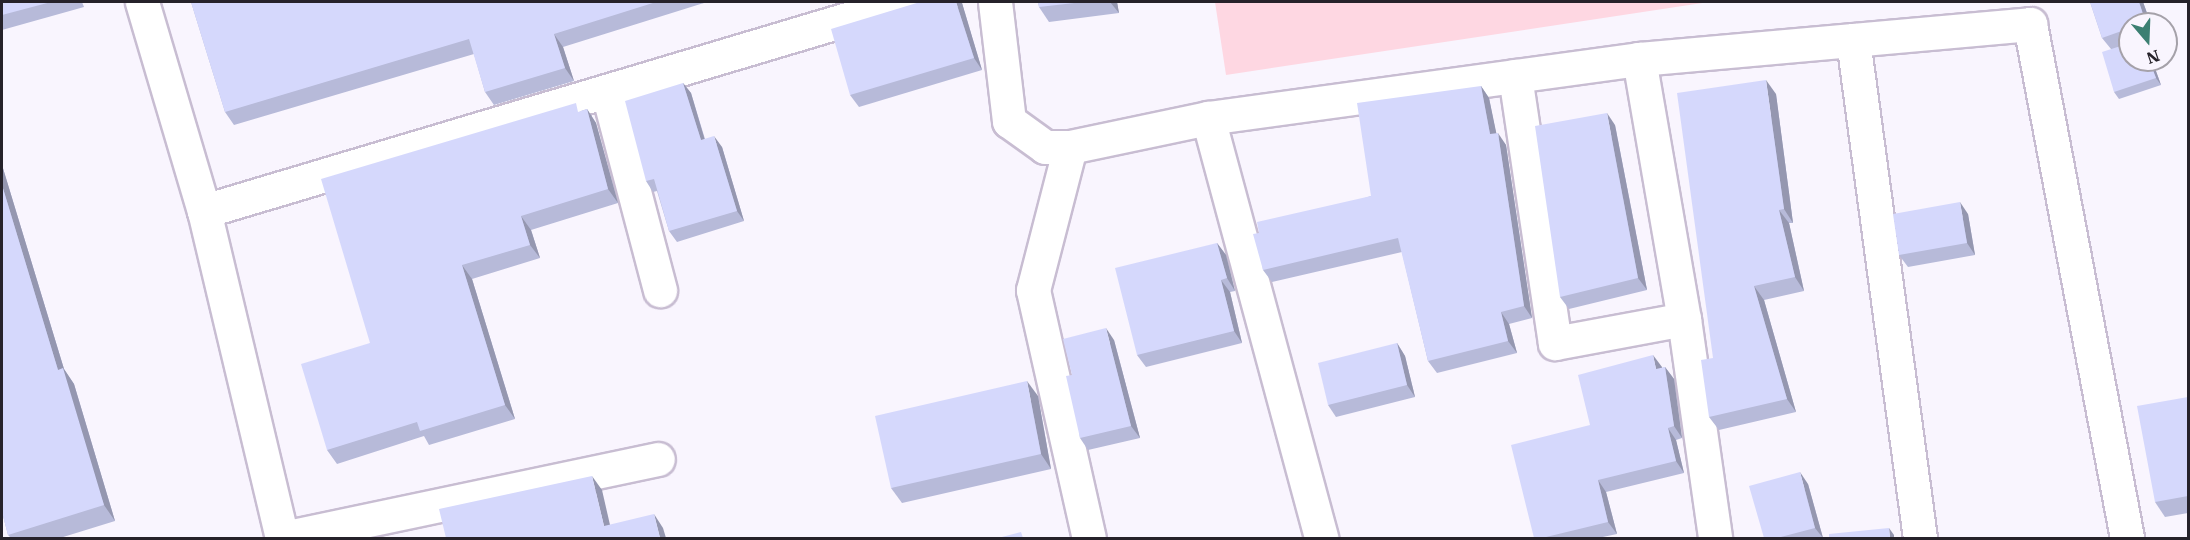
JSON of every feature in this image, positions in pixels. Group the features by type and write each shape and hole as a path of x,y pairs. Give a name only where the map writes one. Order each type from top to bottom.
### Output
{"street":[{"path":"142,2 204,212 283,538 658,459"},
{"path":"204,212 608,93 904,2"},
{"path":"995,2 1009,121 1045,147 1070,147 1208,118 1639,59 1853,40 2032,13 2127,538"},
{"path":"1853,40 1920,538"},
{"path":"1639,59 1684,319 1715,538"},
{"path":"1515,76 1555,343 1684,319"},
{"path":"608,93 660,290"},
{"path":"1208,118 1321,538"},
{"path":"1070,147 1033,290 1089,538"}],"shaded area":[{"path":"1215,2 1709,2 1226,75"}],"building":[{"path":"2,2 51,2 2,15"},
{"path":"191,2 656,2 554,34 565,68 485,92 469,39 225,112"},
{"path":"920,2 956,2 974,58 850,95 831,29"},
{"path":"1038,2 1083,2 1039,7"},
{"path":"2090,2 2139,2 2142,12 2118,12 2118,32 2102,38"},
{"path":"2118,47 2118,72 2154,72 2156,78 2114,92 2102,52"},
{"path":"1766,80 1784,209 1779,210 1795,277 1754,286 1787,399 1709,417 1701,360 1713,358 1677,93"},
{"path":"683,83 701,140 714,136 737,211 669,231 654,179 646,181 625,101"},
{"path":"1481,86 1490,134 1498,133 1524,306 1501,312 1508,341 1428,361 1398,238 1263,270 1253,234 1259,233 1257,222 1371,196 1357,103"},
{"path":"576,103 578,112 587,109 608,189 521,216 530,245 462,265 505,405 420,431 417,422 327,450 301,364 370,343 321,179"},
{"path":"1607,113 1638,278 1560,297 1535,126"},
{"path":"2,185 58,370 63,368 104,505 8,535 2,512"},
{"path":"1960,202 1967,243 1899,255 1893,214"},
{"path":"1217,243 1227,278 1221,280 1234,331 1137,355 1115,268"},
{"path":"1106,328 1131,426 1080,438 1066,376 1072,375 1063,339"},
{"path":"1397,343 1407,385 1328,405 1318,363"},
{"path":"1653,355 1656,369 1665,367 1674,426 1668,428 1676,461 1598,480 1608,522 1534,538 1511,445 1590,425 1578,375"},
{"path":"1027,381 1041,454 891,488 875,416"},
{"path":"2188,397 2188,496 2155,502 2137,406"},
{"path":"1800,472 1815,528 1777,538 1764,538 1749,486"},
{"path":"592,476 604,526 654,514 660,538 446,538 439,509"},
{"path":"1889,528 1890,538 1829,538 1829,534"},
{"path":"1021,532 1023,538 998,538"}]}
